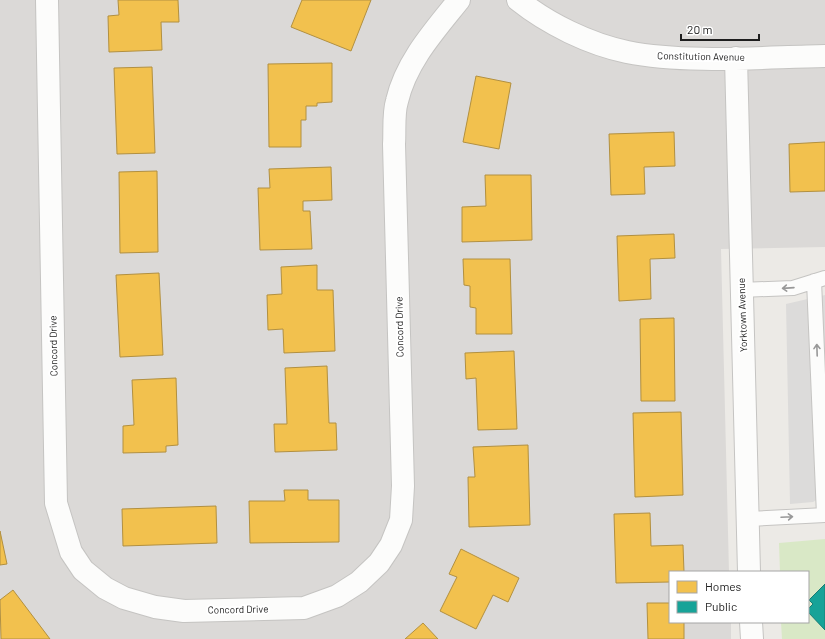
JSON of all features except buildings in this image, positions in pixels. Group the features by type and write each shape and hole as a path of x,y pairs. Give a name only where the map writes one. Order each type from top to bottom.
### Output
{"street":[{"name":"Concord Drive","path":"47,0 56,502 71,552 83,570 105,588 124,598 155,607 184,611 304,608 337,596 359,582 379,563 391,545 401,520 403,486 394,144 396,102 407,72 421,48 459,0"},
{"name":"Constitution Avenue","path":"518,0 555,24 597,43 627,52 671,57 736,58 825,56"},
{"name":"Yorktown Avenue","path":"736,58 741,290 749,519 749,571"},
{"path":"751,623 752,639"}],"lane":[{"path":"741,290 793,288 820,279 825,515 749,519"}],"shaded area":[{"path":"0,0 825,0 825,247 721,249 729,571 669,571 669,623 731,623 731,639 0,639"},
{"path":"825,295 825,495 813,502 790,504 786,304"}],"green space":[{"path":"825,539 825,584 809,600 809,571 780,571 779,543"},
{"path":"809,600 813,604 809,608"},
{"path":"809,613 825,630 825,639 782,639 781,623 809,623"}]}
